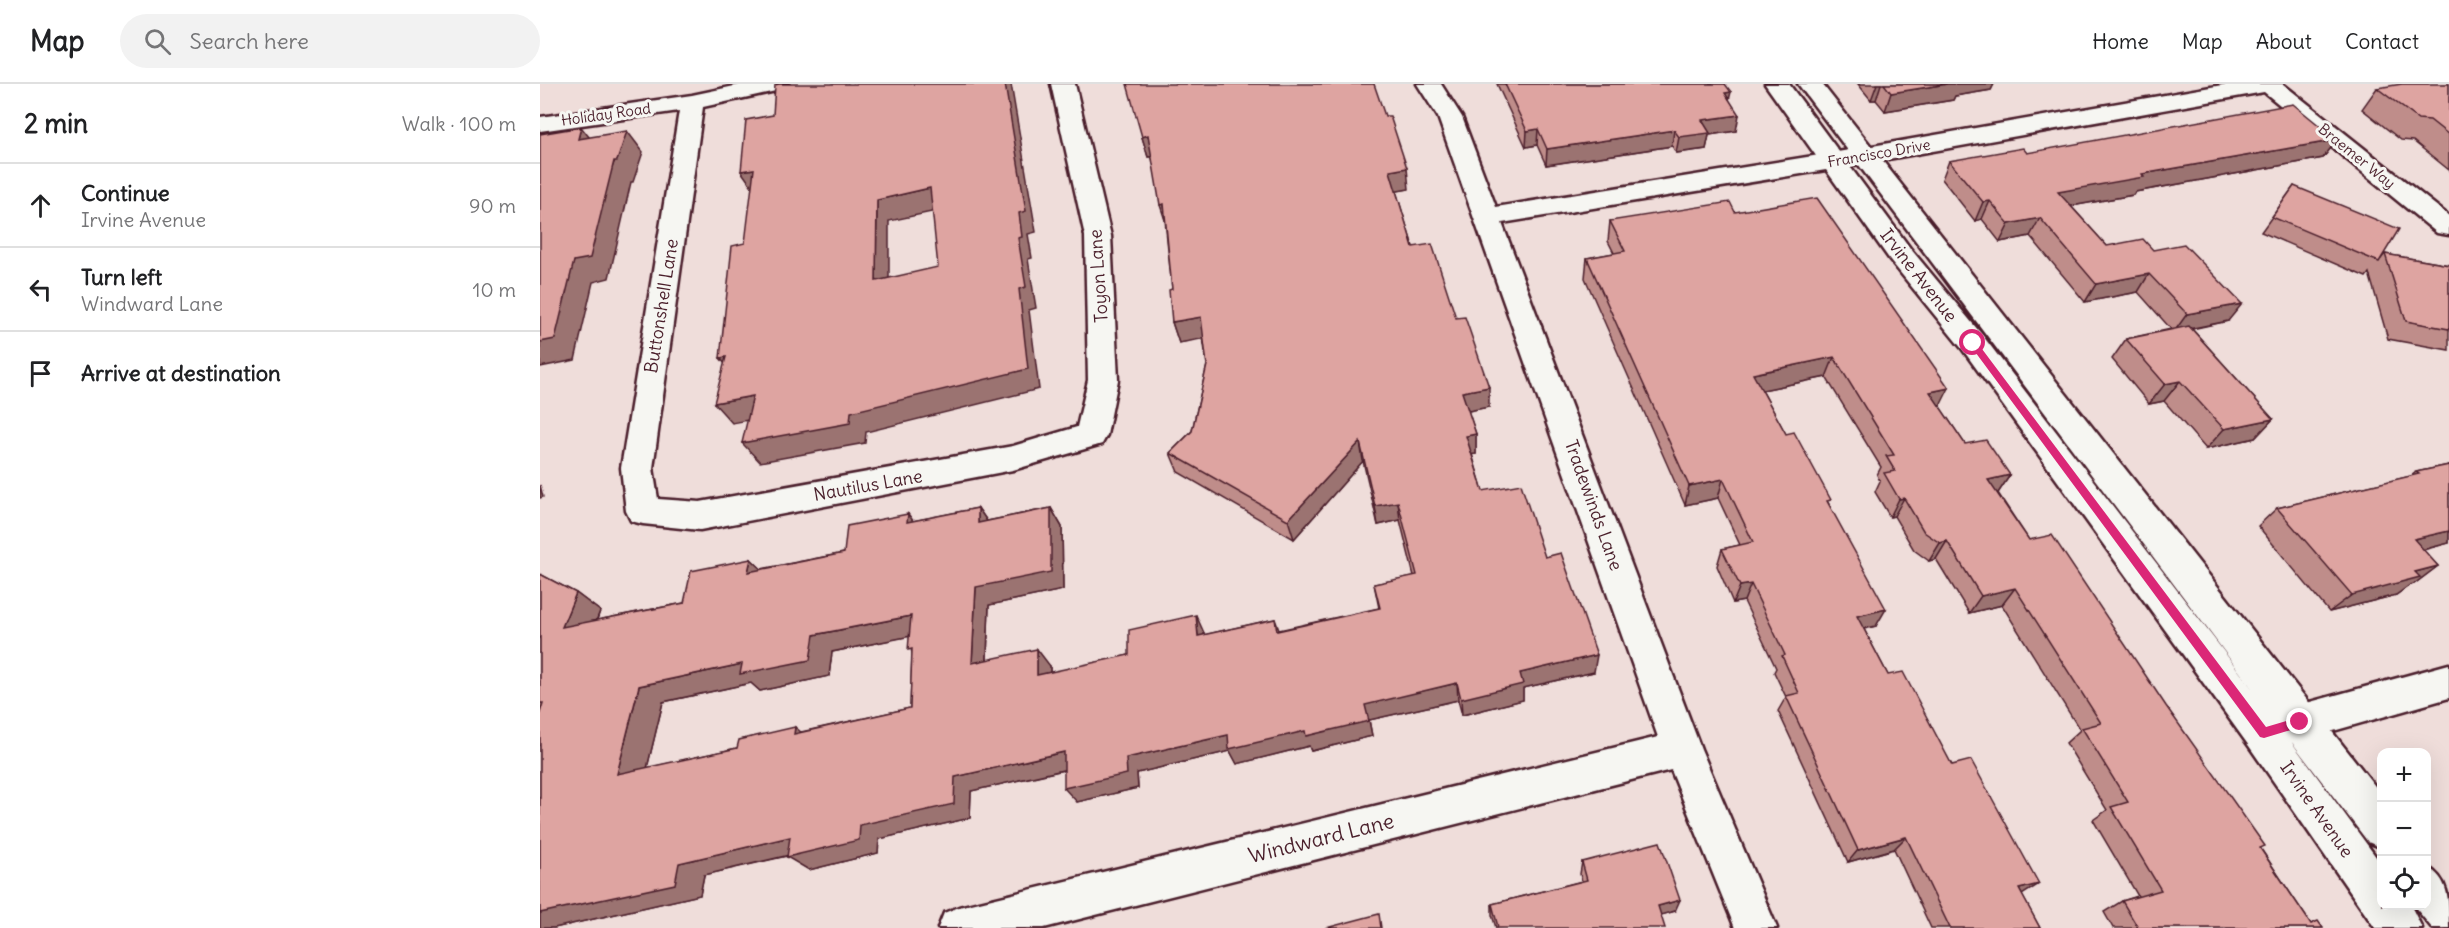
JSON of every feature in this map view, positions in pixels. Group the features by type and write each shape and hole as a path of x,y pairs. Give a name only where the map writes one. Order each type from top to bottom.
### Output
{"street":[{"name":"Holiday Road","path":"540,124 692,102 777,84"},
{"name":"Toyon Lane","path":"1063,84 1098,236 1103,380 1091,435"},
{"name":"Tradewinds Lane","path":"1430,84 1450,117 1489,217 1682,748 1756,928"},
{"name":"Irvine Avenue","path":"1778,84 1900,254 1973,343 2264,733 2377,894"},
{"name":"Irvine Avenue","path":"1810,84 2377,822"},
{"name":"Francisco Drive","path":"1489,217 1832,161 2268,84"},
{"name":"Braemer Way","path":"2268,84 2446,227"},
{"name":"Buttonshell Lane","path":"643,511 637,468 692,102"},
{"name":"Nautilus Lane","path":"643,511 700,516 1013,458 1091,435"},
{"path":"2264,733 2449,681"},
{"name":"Windward Lane","path":"959,928 1682,748"},
{"path":"2431,892 2449,916"},
{"path":"2388,910 2400,928"}],"building":[{"path":"1005,84 1026,211 1019,213 1022,237 1018,238 1026,287 1019,289 1028,369 851,412 850,423 742,443 753,396 714,403 726,357 720,358 732,246 745,243 754,169 741,171 746,120 773,115 775,85","holes":["930,188 938,267 876,281 877,200"]},
{"path":"1127,84 1374,84 1385,116 1390,116 1407,168 1390,171 1413,247 1432,244 1456,318 1465,317 1489,387 1462,392 1476,434 1466,436 1483,491 1521,484 1545,557 1561,553 1597,655 1520,673 1523,684 1461,699 1457,683 1365,705 1369,721 1306,736 1305,731 1229,749 1228,735 1126,758 1127,774 1064,788 1064,752 955,777 954,804 860,825 859,840 787,857 790,837 679,863 675,884 540,913 540,713 543,703 540,703 540,574 576,593 562,627 684,603 691,571 751,559 748,572 844,553 847,526 908,514 907,522 978,508 978,523 1051,508 1051,572 976,587 972,663 1037,649 1037,675 1129,655 1129,630 1196,615 1198,636 1275,619 1277,631 1380,608 1374,584 1417,575 1398,502 1375,506 1360,442 1288,520 1170,453 1192,431 1207,365 1201,317 1172,322 1169,290 1172,289 1164,204 1160,205 1148,135 1142,137","holes":["911,616 908,650 912,649 910,708 794,734 795,727 739,740 737,748 617,774 639,686 742,664 740,674 810,660 814,635"]},
{"path":"1505,84 1725,84 1731,92 1725,93 1739,115 1702,120 1710,133 1679,137 1674,130 1547,149 1538,129 1527,131"},
{"path":"1884,84 1947,84 1891,93"},
{"path":"2402,84 2449,84 2449,135 2430,120 2418,119 2377,88"},
{"path":"2293,104 2337,140 2142,174 2144,177 2058,192 2107,246 2143,239 2153,250 2184,244 2242,304 2187,314 2149,274 2096,284 2040,218 2009,224 1990,201 1983,202 1949,161 2023,148 2027,153"},
{"path":"581,127 578,139 627,131 617,161 614,161 590,258 574,261 555,339 540,342 540,134"},
{"path":"2294,186 2399,229 2379,262 2272,217"},
{"path":"1817,198 1949,388 1930,392 1965,444 1986,440 2010,475 1988,480 2029,540 2052,535 2166,706 2265,846 2260,848 2311,924 2318,921 2323,928 2138,928 2122,901 2161,890 2111,807 2128,802 2082,728 2101,723 2015,588 1981,596 1947,541 1940,543 1924,532 1904,498 1899,499 1884,473 1895,471 1886,456 1894,455 1834,357 1753,374 1786,434 1794,432 1831,500 1827,501 1886,609 1857,616 1888,675 1903,672 1952,765 1971,760 2039,884 2019,889 2040,928 1950,928 1906,837 1858,850 1786,696 1799,693 1782,656 1785,655 1751,584 1740,586 1722,549 1753,542 1723,479 1689,486 1587,258 1625,251 1610,221 1730,202 1735,212"},
{"path":"2385,254 2449,265 2449,329 2406,321"},
{"path":"2189,326 2273,419 2224,429 2180,381 2165,384 2126,339"},
{"path":"2449,465 2449,531 2414,539 2438,566 2415,572 2420,577 2352,595 2277,508 2419,474 2416,472"},
{"path":"1660,842 1680,900 1658,906 1665,928 1495,928 1498,927 1492,904 1587,880 1582,862"},
{"path":"1379,914 1381,928 1326,928"}],"route":[{"path":"1973,343 2264,733 2300,722"}]}
